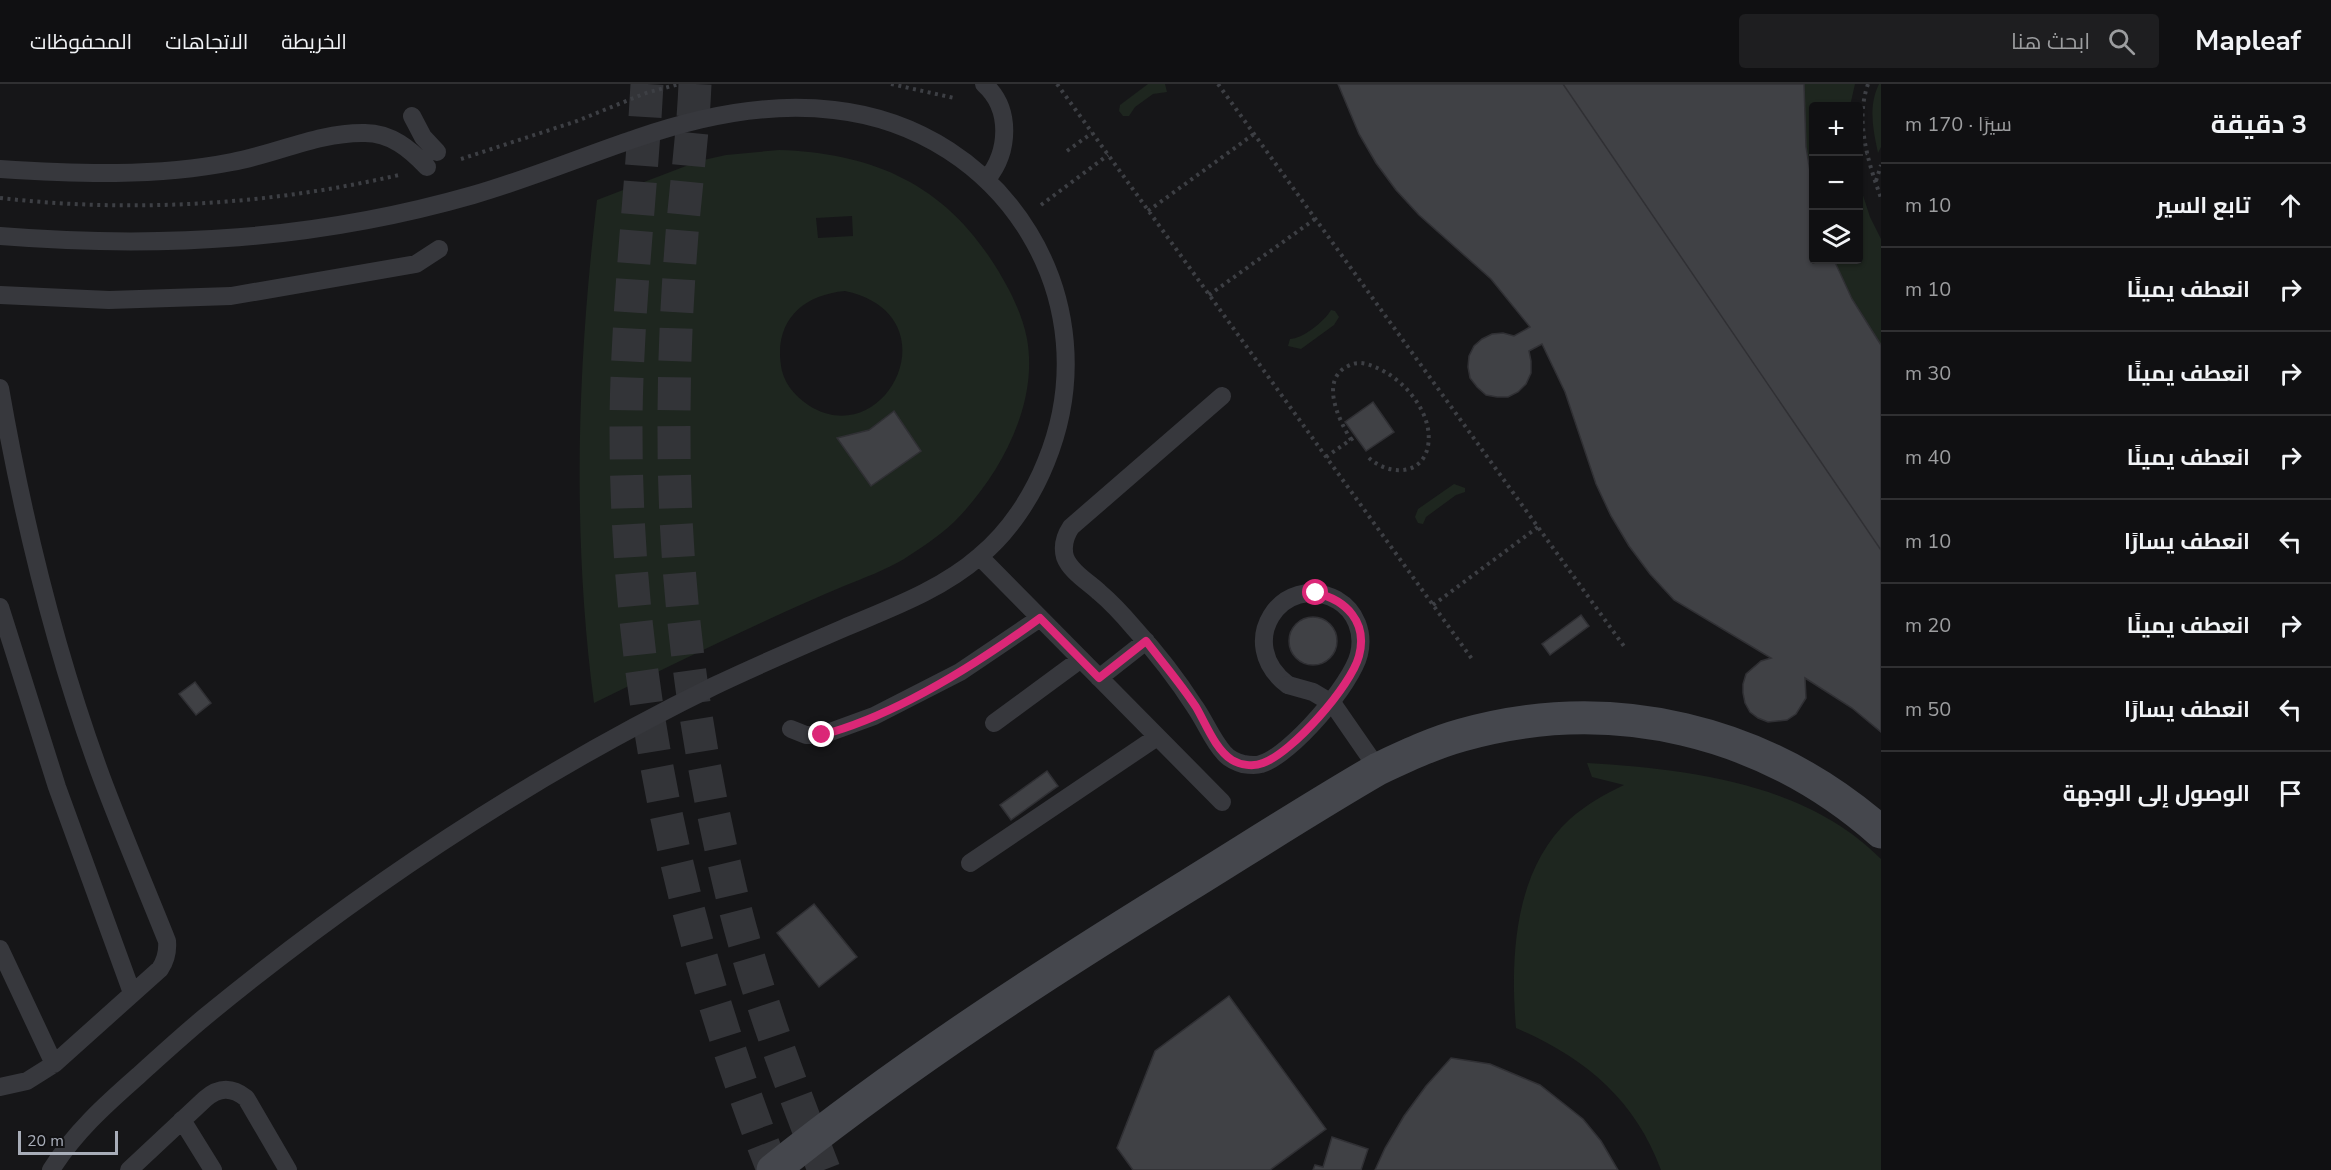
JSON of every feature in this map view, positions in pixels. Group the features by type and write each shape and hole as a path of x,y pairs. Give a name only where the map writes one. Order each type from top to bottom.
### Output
{"main road":[{"path":"773,1170 851,1110 1031,985 1123,926 1378,769 1419,750 1461,735 1505,725 1561,718 1594,717 1639,720 1716,738 1768,757 1808,778 1845,803 1881,832"}],"lane":[{"path":"984,84 995,97 1000,108 1005,133 1000,158 987,179"},
{"path":"0,236 87,242 178,242 269,235 337,226 471,195 537,175 687,121 733,111 779,108 825,109 860,113 896,123 952,151 987,179 1021,220 1047,268 1058,303 1065,338 1066,375 1062,411 1053,446 1039,479 1020,511 980,557 944,583 915,598 727,680 622,734 530,785 441,841 353,901 187,1032 88,1121 51,1170"},
{"path":"0,169 92,173 185,168 231,163 262,156 303,142 366,133 395,140 432,159 412,116"},
{"path":"0,295 109,300 231,296 416,264 440,249"},
{"path":"0,388 28,529 74,693 123,834 167,941 165,961 160,969 54,1064 27,1081 0,1087"},
{"path":"1222,396 1077,521 1066,534 1064,550 1070,566 1124,616 1146,641 1196,708 1223,753 1241,764 1262,764 1291,744 1325,710 1353,670 1359,656 1361,641 1359,627 1352,614 1342,603 1323,594 1301,594 1287,600 1276,609 1268,621 1264,643 1268,664 1276,676 1288,685 1313,692 1333,704 1378,769"},
{"path":"980,557 1221,802"},
{"path":"0,607 57,788 132,993"},
{"path":"791,729 806,735 822,735 874,716 960,672 1040,618"},
{"path":"1099,678 1146,641"},
{"path":"994,723 1081,659"},
{"path":"970,863 1158,737"},
{"path":"0,949 54,1064"},
{"path":"135,1168 212,1092 221,1089 239,1092 246,1098 288,1170"},
{"path":"182,1120 213,1170"}],"path":[{"path":"457,161 577,121 646,93 679,84"},
{"path":"891,84 954,98"},
{"path":"1057,84 1472,659"},
{"path":"1218,84 1626,649"},
{"path":"1868,84 1862,113 1868,153 1881,198"},
{"path":"1067,151 1092,133"},
{"path":"1148,211 1254,134"},
{"path":"1863,154 1868,153"},
{"path":"1021,220 1108,155"},
{"path":"1875,182 1881,165"},
{"path":"0,198 81,204 208,203 333,188 406,173"},
{"path":"1209,295 1315,219"},
{"path":"1351,440 1335,406 1335,378 1346,366 1353,363 1369,364 1398,380 1413,396 1423,416 1429,443 1423,460 1407,470 1383,468 1367,456"},
{"path":"1326,457 1356,436"},
{"path":"1433,605 1538,527"}],"shaded area":[{"path":"1148,84 1165,84 1167,92 1153,94 1135,107 1129,116 1123,116 1119,111 1120,105"},
{"path":"1804,84 1855,84 1851,102 1809,102 1809,168"},
{"path":"1879,84 1881,84 1881,147 1878,153 1873,127 1873,110"},
{"path":"779,150 812,152 844,158 900,177 926,192 950,211 972,234 992,261 1022,319 1027,339 1029,364 1027,389 1021,414 1000,462 971,504 954,522 917,551 882,570 744,631 594,703 582,577 580,452 585,326 597,200 699,161 726,155","holes":["852,216 853,236 818,238 816,218","845,291 878,304 896,325 902,349 898,374 885,395 865,410 841,416 813,408 798,397 784,377 780,354 781,339 793,315 803,306 829,294","894,411 921,451 871,486 838,438 869,430"]},
{"path":"1863,195 1881,239 1881,345 1852,299 1836,264 1863,264"},
{"path":"1331,310 1335,311 1339,317 1334,325 1301,349 1288,346 1290,339 1312,329"},
{"path":"1454,484 1465,488 1465,492 1456,495 1426,517 1423,524 1418,523 1415,517 1418,509"},
{"path":"1587,763 1705,776 1782,797 1818,813 1851,833 1881,859 1881,1170 1661,1170 1637,1122 1604,1083 1564,1052 1516,1028 1514,973 1516,945 1520,916 1537,863 1551,840 1570,819 1596,800 1624,785 1592,777"}],"building":[{"path":"1338,84 1563,84 1881,550 1881,732 1852,708 1805,678 1806,698 1796,714 1787,720 1768,722 1750,712 1743,693 1746,674 1761,661 1771,658 1674,600 1629,546 1596,484 1565,392 1542,344 1529,351 1531,373 1526,384 1518,392 1508,397 1497,397 1486,395 1477,387 1470,378 1468,367 1469,356 1474,346 1492,334 1503,333 1514,336 1530,327 1491,279 1419,215 1396,190 1376,163 1359,134"},
{"path":"1563,84 1804,84 1806,147 1809,165 1809,264 1836,264 1852,299 1881,345 1881,550"},
{"path":"1373,402 1394,432 1366,451 1345,422"},
{"path":"894,411 921,451 871,486 837,438 869,430"},
{"path":"1581,615 1589,626 1550,655 1542,644"},
{"path":"1313,617 1330,624 1337,641 1330,658 1313,665 1296,658 1289,641 1296,624"},
{"path":"195,682 211,703 196,715 179,694"},
{"path":"1047,771 1058,786 1011,820 1000,805"},
{"path":"814,904 857,957 819,987 777,933"},
{"path":"1229,996 1326,1129 1270,1170 1133,1170 1117,1148 1155,1051"},
{"path":"1451,1058 1490,1064 1540,1085 1583,1119 1601,1141 1618,1170 1375,1170 1404,1116"},
{"path":"1332,1137 1368,1149 1361,1170 1313,1170 1315,1165 1323,1167"}],"tunnel":[{"path":"647,84 629,337 626,422 628,519 635,614 647,709 664,803 685,896 710,988 773,1170"},
{"path":"695,84 679,281 674,398 677,542 688,661 707,779 741,931 774,1035 824,1170"}],"route":[{"path":"822,735 874,716 918,695 960,672 1040,618 1099,678 1146,641 1196,708 1223,753 1241,764 1262,764 1272,759 1309,728 1325,710 1353,670 1359,656 1361,641 1359,627 1352,614 1342,603 1330,596 1316,593"}]}
